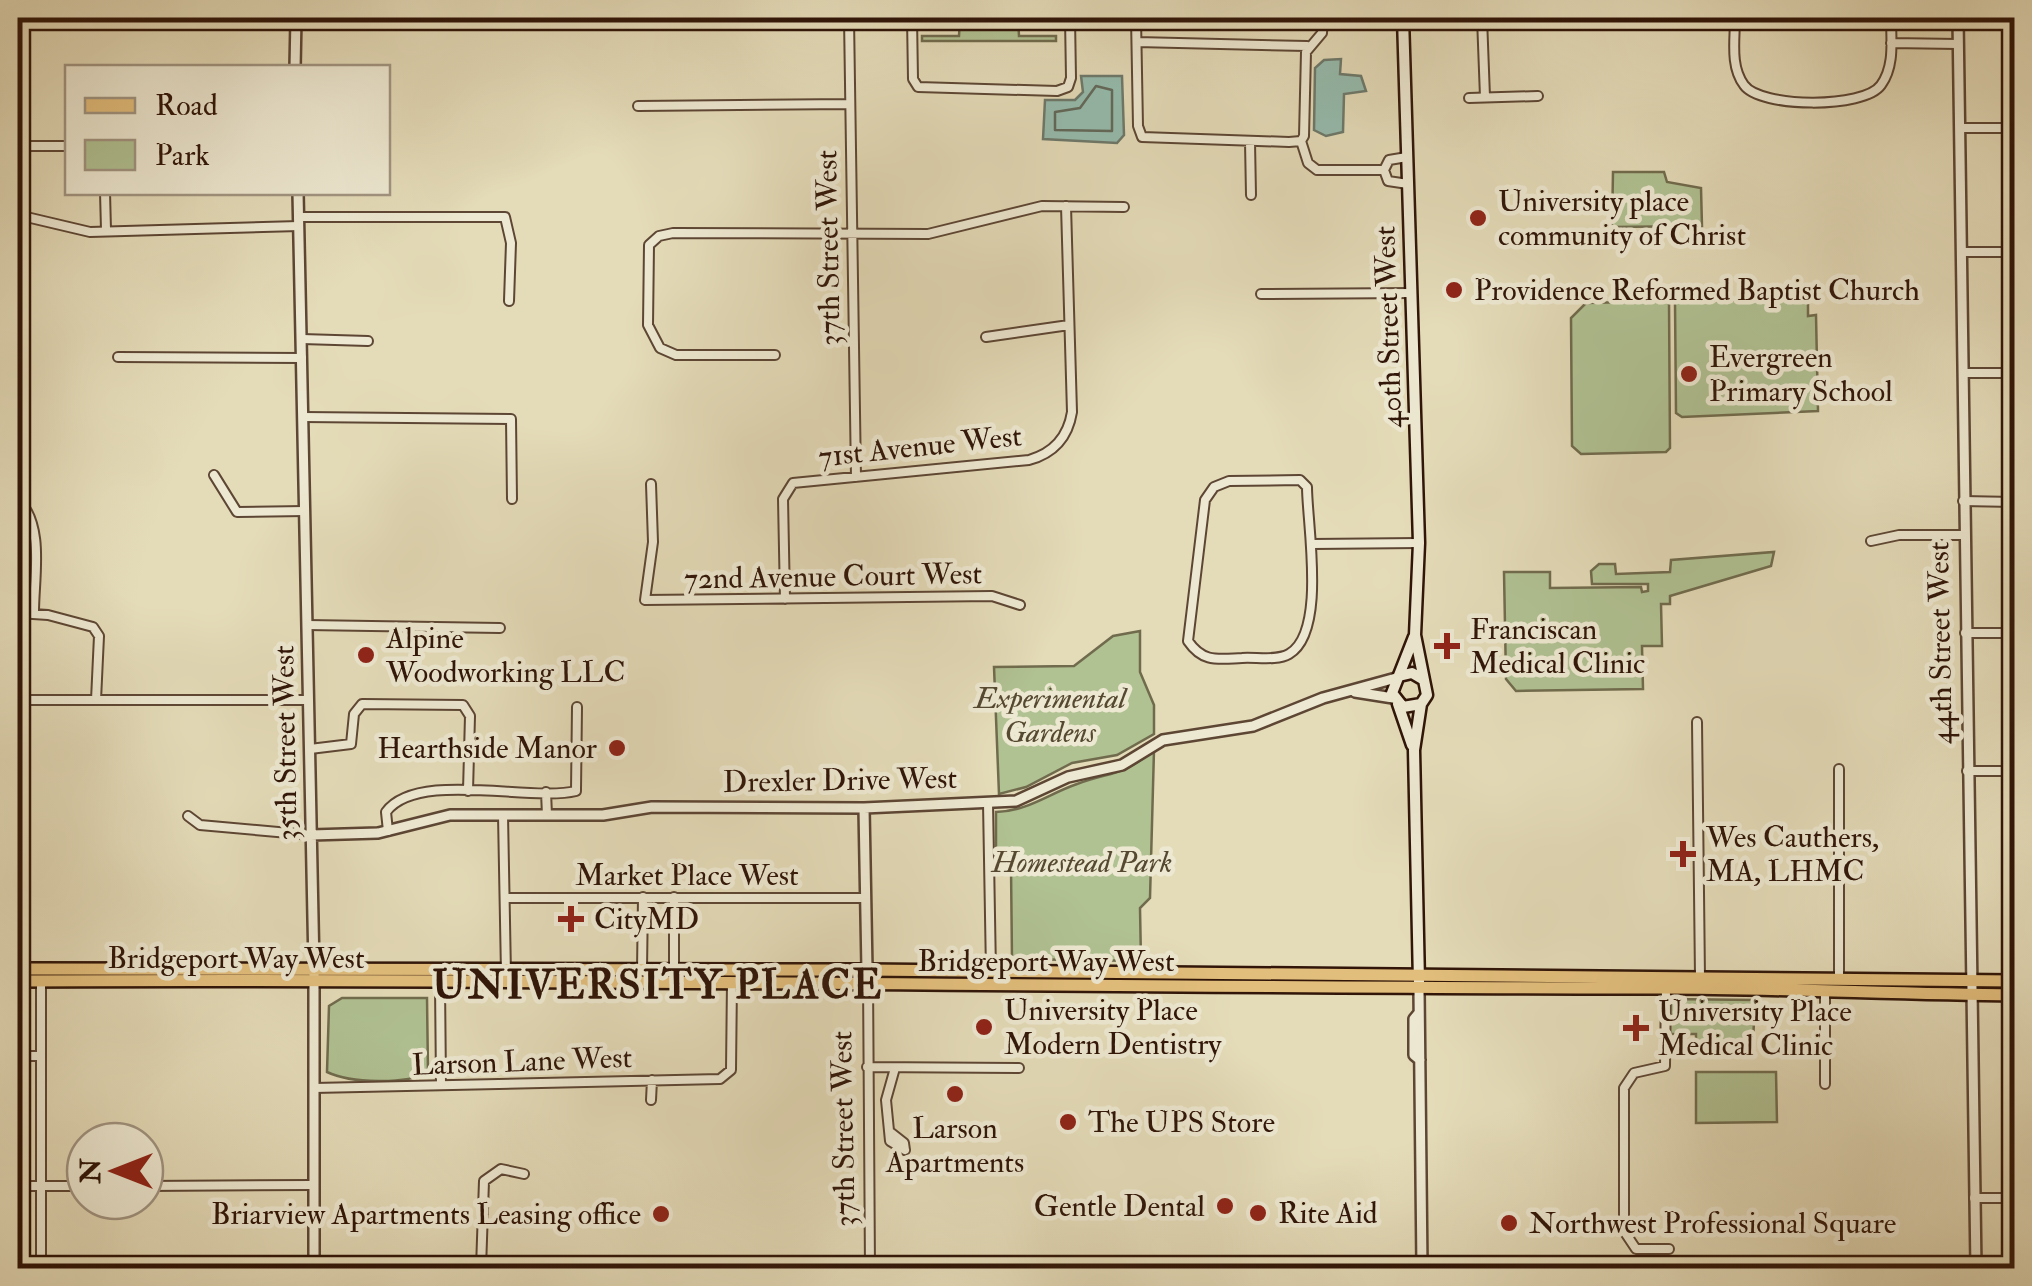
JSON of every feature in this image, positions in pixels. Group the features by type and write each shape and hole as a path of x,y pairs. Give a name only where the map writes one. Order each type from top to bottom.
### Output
{"main road":[{"name":"40th Street West","path":"1403,18 1418,544 1415,635 1424,680"},
{"name":"40th Street West","path":"1398,677 1415,635"},
{"path":"1414,750 1396,701 1398,677 1412,672 1424,680 1427,695 1414,750 1419,984"},
{"path":"1396,701 1408,708 1422,704"},
{"name":"Bridgeport Way West","path":"18,970 868,970 2014,996"},
{"name":"Bridgeport Way West","path":"18,982 1419,984 1700,977 2014,981"}],"street":[{"path":"296,18 296,65"},
{"name":"37th Street West","path":"848,18 856,477"},
{"path":"912,18 913,79 918,87 1057,90 1070,85 1070,18"},
{"path":"1136,18 1138,126 1142,137 1250,142 1302,138"},
{"path":"1137,42 1307,46 1322,33 1322,18"},
{"path":"1482,18 1485,96"},
{"path":"1734,18 1738,76 1750,92 1764,100 1846,102 1872,94 1887,72 1891,18"},
{"name":"44th Street West","path":"1958,18 1976,1268"},
{"path":"1891,43 1958,44"},
{"path":"1307,46 1302,138 1308,163 1317,170 1384,170"},
{"path":"1469,98 1538,96"},
{"path":"638,106 850,104"},
{"path":"1960,128 2014,128"},
{"path":"1250,142 1251,195"},
{"path":"18,146 65,146"},
{"path":"1407,156 1389,160 1384,170 1388,181 1408,184"},
{"path":"105,195 106,230"},
{"name":"35th Street West","path":"298,195 314,968 314,1268"},
{"path":"986,337 1069,325 1066,206"},
{"path":"775,355 676,355 660,348 648,325 646,250 659,236 928,234 1029,208 1124,207"},
{"path":"18,215 90,232 504,217 511,243 509,300"},
{"path":"1961,252 2014,252"},
{"path":"1261,294 1412,293"},
{"name":"71st Avenue West","path":"784,599 783,499 792,484 1029,460 1051,450 1071,420 1069,325"},
{"path":"302,339 368,341"},
{"path":"118,357 302,358"},
{"path":"1963,373 2014,373"},
{"path":"303,417 511,419 512,499"},
{"path":"214,475 237,512 305,511"},
{"path":"1230,481 1304,482 1312,544 1308,617 1292,652 1279,657 1211,660 1195,652 1188,641 1189,615 1203,507 1214,487 1230,481"},
{"name":"72nd Avenue Court West","path":"651,484 653,542 646,600 992,596 1020,606"},
{"path":"18,500 28,511 35,536 34,612"},
{"path":"1963,501 2014,502"},
{"path":"1872,540 1900,535 1964,535"},
{"path":"1312,544 1418,544"},
{"path":"18,613 34,612 97,631 96,700"},
{"path":"308,625 500,628"},
{"path":"1965,633 2014,633"},
{"name":"Drexler Drive West","path":"311,835 388,831 437,816 603,815 652,807 864,808 1016,801 1068,777 1122,765 1163,740 1252,726 1313,701 1398,677"},
{"name":"Drexler Drive West","path":"1352,692 1396,701"},
{"path":"18,700 308,700"},
{"path":"310,749 351,744 354,714 362,704 457,704 468,710 468,791"},
{"path":"388,831 386,812 392,804 425,792 573,793 579,787 577,707"},
{"path":"1697,722 1700,977"},
{"path":"1838,769 1839,980"},
{"path":"1967,771 2014,771"},
{"path":"546,792 547,815"},
{"path":"988,803 991,972"},
{"name":"37th Street West","path":"864,808 870,1268"},
{"path":"503,815 508,898 506,983"},
{"path":"188,816 200,825 311,835"},
{"path":"642,970 643,897"},
{"path":"674,897 674,970"},
{"name":"Market Place West","path":"508,898 866,898"},
{"path":"41,1268 42,981"},
{"name":"Larson Lane West","path":"314,1088 416,1087 441,1082 720,1080 730,1074 732,982"},
{"path":"440,984 441,1082"},
{"path":"1419,984 1423,1053 1422,1268"},
{"path":"1666,988 1664,1066 1634,1073 1624,1088 1624,1231 1634,1248 1669,1249"},
{"path":"1825,993 1825,1084"},
{"path":"18,1056 41,1056"},
{"path":"867,1067 1019,1068"},
{"path":"890,1132 886,1100 896,1068"},
{"path":"651,1100 652,1080"},
{"path":"481,1268 484,1181 502,1169 524,1174"},
{"path":"18,1186 65,1186"},
{"path":"165,1186 313,1186"},
{"path":"1974,1198 2014,1198"}],"green space":[{"path":"960,18 1018,18 1019,36 1056,36 1056,41 922,41 922,36 959,36"},
{"path":"1613,172 1664,172 1667,182 1701,188 1702,226 1612,227"},
{"path":"1808,299 1808,316 1816,315 1818,411 1682,417 1676,413 1675,302"},
{"path":"1669,301 1670,448 1666,452 1581,454 1572,446 1571,318 1586,303"},
{"path":"1774,552 1771,566 1670,596 1670,604 1661,604 1662,646 1642,646 1643,689 1516,691 1506,679 1504,572 1550,572 1550,588 1641,587 1642,592 1648,591 1648,584 1592,584 1591,571 1599,564 1615,564 1616,574 1670,572 1671,560"},
{"name":"Homestead Park","path":"1140,631 1140,672 1154,705 1154,734 1117,755 1072,763 1026,787 999,794 994,667 1074,666 1113,636"},
{"name":"Homestead Park","path":"1154,750 1150,898 1140,908 1141,961 1012,959 1011,868 996,866 996,812 1028,805 1125,769"},
{"path":"342,998 427,998 428,1072 378,1081 327,1072 329,1006"},
{"path":"1669,999 1755,1000 1753,1042 1696,1044 1696,1034 1668,1034"},
{"path":"1696,1072 1776,1072 1777,1122 1696,1123"}],"water":[{"path":"1341,59 1340,74 1361,76 1366,91 1344,94 1343,132 1326,136 1314,130 1315,68 1324,60"},
{"path":"1081,76 1122,76 1124,135 1117,143 1043,139 1045,100 1075,100 1083,92"}],"place":[{"name":"University place community of Christ","path":"1478,218"},
{"name":"Providence Reformed Baptist Church","path":"1454,290"},
{"name":"Evergreen Primary School","path":"1689,374"},
{"name":"Franciscan Medical Clinic","path":"1447,646"},
{"name":"Alpine Woodworking LLC","path":"366,655"},
{"name":"Hearthside Manor","path":"617,748"},
{"name":"Wes Cauthers, MA, LHMC","path":"1683,854"},
{"name":"CityMD","path":"571,919"},
{"name":"University Place Modern Dentistry","path":"984,1027"},
{"name":"University Place Medical Clinic","path":"1636,1028"},
{"name":"Larson Apartments","path":"955,1094"},
{"name":"The UPS Store","path":"1068,1122"},
{"name":"Gentle Dental","path":"1225,1206"},
{"name":"Rite Aid","path":"1258,1213"},
{"name":"Briarview Apartments Leasing office","path":"661,1214"},
{"name":"Northwest Professional Square","path":"1509,1223"}],"district":[{"name":"UNIVERSITY PLACE","path":"658,984"}],"park label":[{"name":"Experimental Gardens","path":"1050,715"}]}
